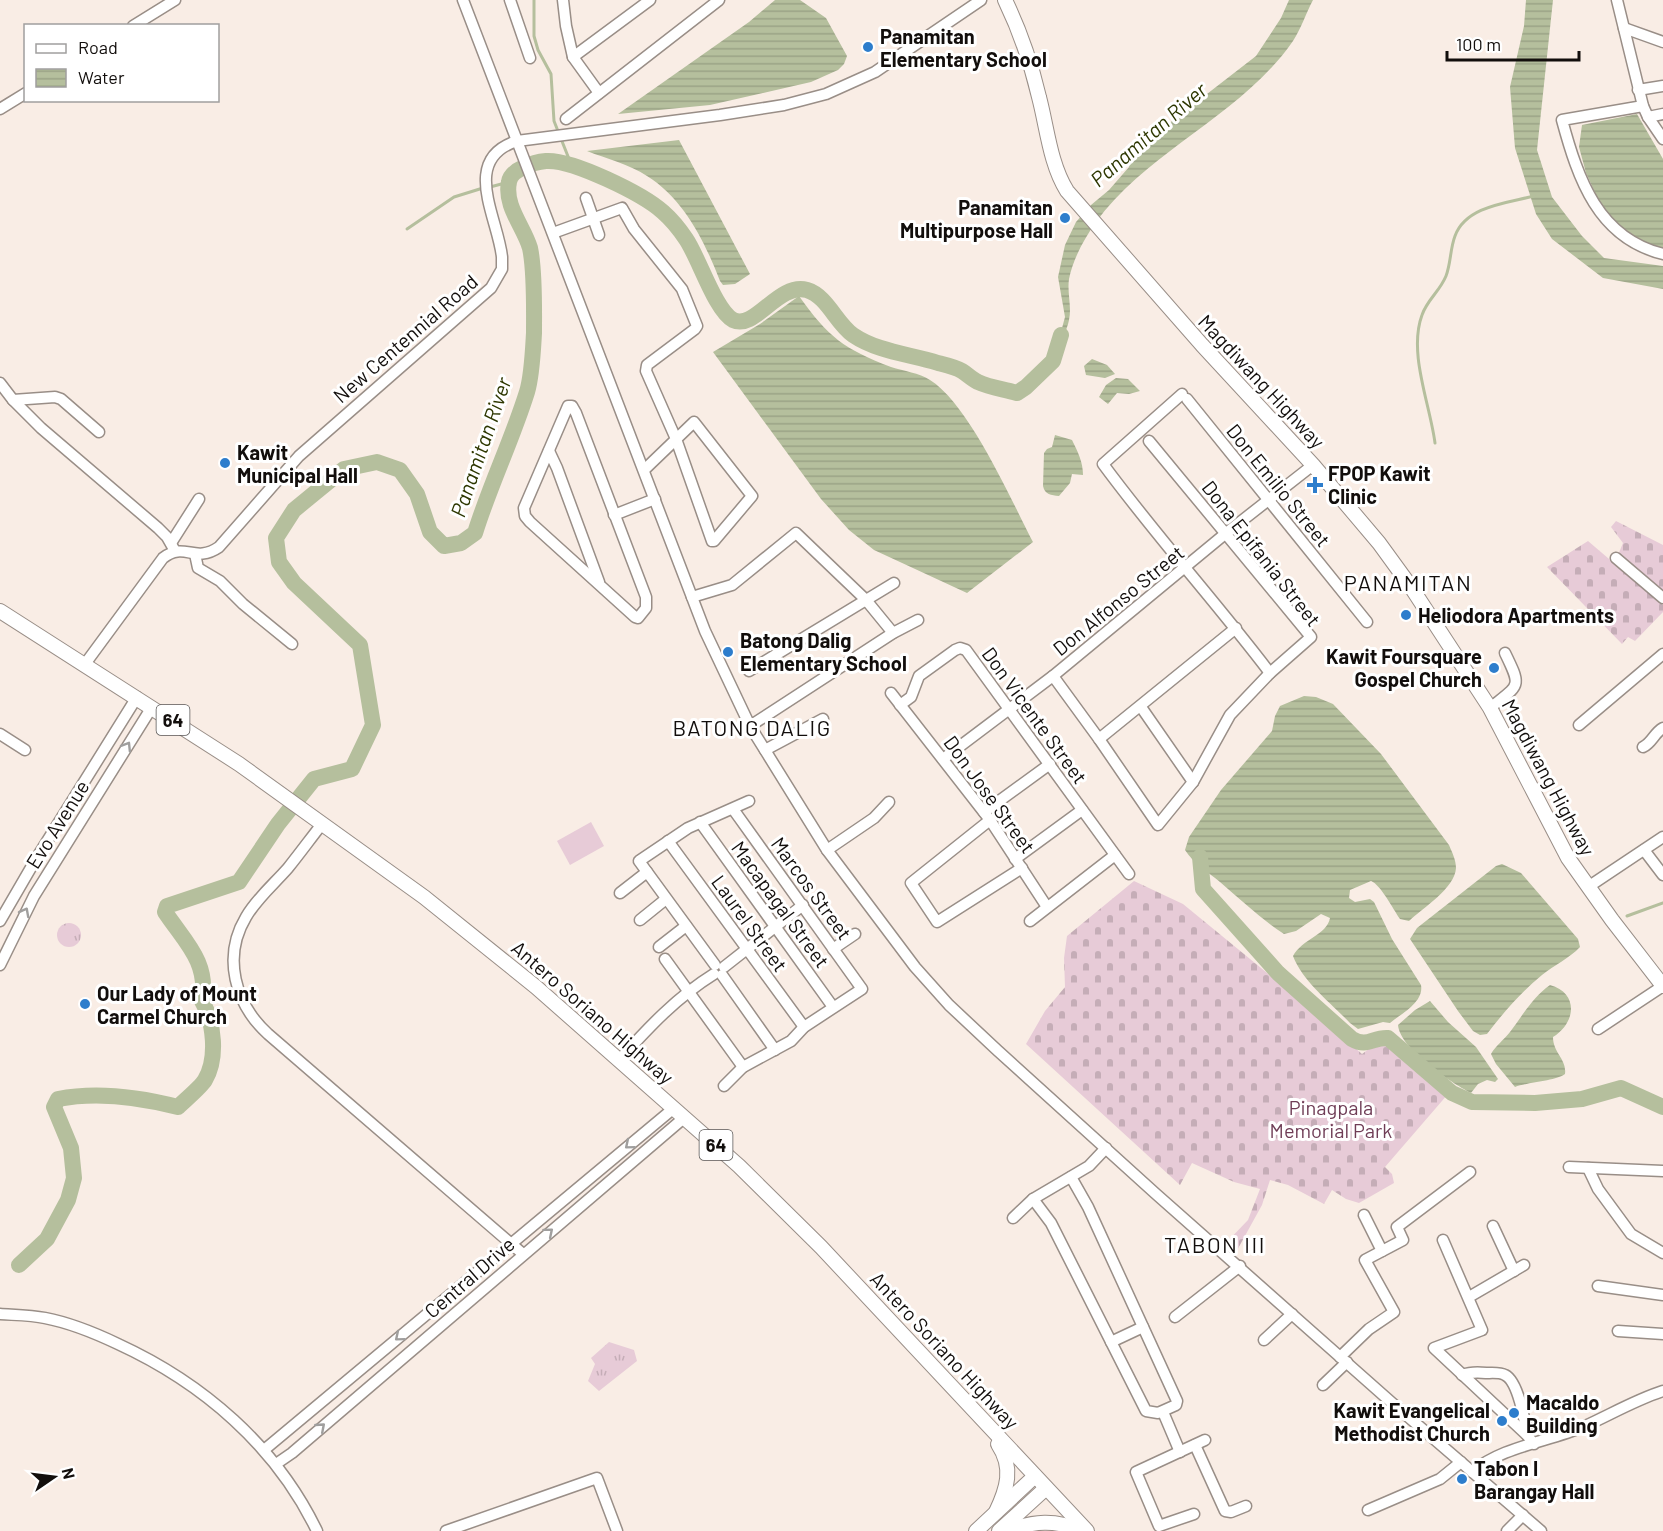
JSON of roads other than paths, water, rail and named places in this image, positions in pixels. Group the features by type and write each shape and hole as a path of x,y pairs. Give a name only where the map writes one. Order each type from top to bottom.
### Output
{"main road":[{"name":"Magdiwang Highway","path":"1005,0 1019,29 1031,65 1059,177 1082,211 1313,465 1379,543 1405,578 1490,708 1555,837 1588,887 1663,986"},
{"name":"Antero Soriano Highway","path":"0,611 137,697 282,795 424,897 536,987 739,1166 837,1263 1087,1531"},
{"path":"982,1420 1003,1452 1008,1472 1005,1493 996,1512"},
{"path":"976,1531 1035,1476"},
{"path":"999,1531 1046,1488"},
{"path":"1008,1531 1032,1523 1046,1522 1059,1523 1080,1531"}],"street":[{"path":"137,24 175,0"},
{"path":"463,0 719,663 750,726 827,850 915,967 949,1005 1292,1314 1541,1531"},
{"path":"510,0 530,57"},
{"path":"564,0 566,26 573,57 599,93"},
{"path":"573,57 650,0"},
{"path":"566,119 719,0"},
{"name":"New Centennial Road","path":"172,547 195,554 207,554 219,547 299,456 491,288 502,269 502,257 486,187 486,172 491,160 499,150 517,141 720,115 784,105 832,92 875,72 981,0"},
{"path":"1617,0 1643,106 1647,117 1663,139"},
{"path":"1624,28 1663,42"},
{"path":"1638,90 1663,86"},
{"path":"0,109 24,94"},
{"path":"1643,106 1562,120 1571,152 1600,214 1622,236 1642,247 1663,254"},
{"path":"1647,117 1663,114"},
{"path":"586,198 599,235"},
{"path":"553,233 622,208 634,229 682,289 696,326 647,365 646,371 676,439 712,541 752,496 694,422 676,439 644,470"},
{"path":"0,383 13,400 41,428 158,528 172,547"},
{"name":"Don Emilio Street","path":"1270,673 1103,464 1185,396 1367,622"},
{"path":"13,400 55,397 61,399 99,432"},
{"path":"568,406 572,406 614,515 646,597 646,608 641,616 635,617 525,516 524,508 568,406"},
{"name":"Dona Epifania Street","path":"1099,739 1158,825 1193,782 1230,715 1270,673 1311,637 1149,441"},
{"path":"549,451 600,584"},
{"name":"Don Alfonso Street","path":"943,759 1053,676 1225,534 1313,465"},
{"path":"85,664 172,547 199,499"},
{"path":"614,515 655,499"},
{"path":"692,597 732,585 796,533 866,600 893,633"},
{"path":"195,554 198,568 220,581 260,619 292,644"},
{"path":"1616,558 1663,598"},
{"path":"749,671 894,583"},
{"path":"750,726 893,633 918,620"},
{"path":"1053,676 1099,739 1236,628"},
{"name":"Don Vicente Street","path":"900,705 910,697 919,676 955,650 960,648 966,650 1129,874"},
{"path":"1490,708 1514,689 1517,683 1505,653"},
{"path":"1579,725 1663,654"},
{"name":"Don Jose Street","path":"891,693 987,816 1047,907"},
{"name":"Evo Avenue","path":"0,922 36,859 137,697"},
{"name":"Evo Avenue","path":"0,965 15,931 51,868 152,707"},
{"path":"1140,707 1193,782"},
{"path":"765,750 823,718"},
{"path":"1643,747 1649,744 1656,732 1663,728"},
{"path":"0,734 25,750"},
{"path":"1050,764 910,883 937,922 1018,864 1082,810"},
{"path":"749,801 700,822 639,861 775,1050"},
{"path":"827,850 873,818 889,802"},
{"name":"Marcos Street","path":"733,809 862,989 833,1007"},
{"name":"Macapagal Street","path":"700,822 833,1007"},
{"path":"322,824 249,911 241,925 234,958 235,980 240,996 248,1012 261,1028 523,1254"},
{"path":"1588,887 1663,837"},
{"name":"Laurel Street","path":"668,841 804,1027"},
{"path":"1644,850 1663,875"},
{"path":"1030,921 1115,855"},
{"path":"620,893 647,872"},
{"path":"640,920 666,899"},
{"path":"620,1059 688,990 719,970 802,905"},
{"path":"0,922 15,931"},
{"path":"658,947 686,926"},
{"path":"833,948 855,933"},
{"path":"665,959 743,1067"},
{"path":"1598,1029 1663,986"},
{"path":"724,1086 743,1067 791,1041 804,1027 833,1007"},
{"name":"Central Drive","path":"264,1450 511,1244 680,1112"},
{"name":"Central Drive","path":"276,1464 292,1453 523,1254 680,1112"},
{"path":"1013,1218 1033,1199 1089,1166 1106,1148"},
{"path":"1569,1167 1663,1171"},
{"path":"1588,1168 1598,1189 1631,1233 1663,1253"},
{"path":"1323,1385 1369,1329 1394,1312 1365,1260 1403,1240 1397,1227 1470,1172"},
{"path":"1033,1199 1051,1223 1146,1411 1153,1414 1163,1412 1176,1405 1177,1401 1088,1207 1071,1177"},
{"path":"1364,1215 1382,1251"},
{"path":"1493,1226 1514,1271"},
{"path":"1443,1240 1482,1330 1434,1348 1531,1440"},
{"path":"1468,1298 1524,1265"},
{"path":"1175,1317 1240,1266"},
{"path":"1598,1286 1663,1295"},
{"path":"0,1314 45,1318 72,1326 141,1355 172,1372 230,1416 264,1450 295,1491 317,1531"},
{"path":"1264,1340 1292,1314"},
{"path":"1112,1342 1143,1327"},
{"path":"1618,1331 1663,1334"},
{"path":"1462,1375 1482,1372 1504,1374 1508,1377 1514,1384 1531,1440"},
{"path":"1472,1472 1492,1458 1531,1440 1582,1427 1663,1391"},
{"path":"1163,1412 1180,1452"},
{"path":"1194,1514 1159,1526 1138,1472 1200,1443 1225,1511 1231,1512 1246,1506"},
{"path":"1368,1510 1440,1479 1461,1462"},
{"path":"446,1531 597,1478 617,1531"},
{"path":"1507,1531 1522,1515"}],"water":[{"path":"775,0 800,0 826,18 847,56 844,64 838,70 811,82 710,105 618,114 749,22"},
{"path":"1289,0 1313,0 1293,41 1272,67 1248,91 1142,173 1096,222 1073,264 1069,279 1069,320 1055,354 1065,317 1058,277 1065,245 1076,222 1129,167 1132,152 1256,56 1281,18"},
{"path":"1526,0 1553,0 1537,150 1552,197 1582,236 1604,258 1663,266 1663,289 1603,278 1552,239 1536,214 1515,148 1510,87 1524,26"},
{"path":"1637,114 1663,159 1663,249 1642,245 1604,212 1586,173 1579,147 1582,125"},
{"path":"679,140 750,274 735,284 723,285 692,222 660,186 633,168 587,151"},
{"path":"799,296 819,322 838,340 861,354 891,367 926,378 945,392 988,454 1033,542 967,593 874,550 849,530 821,499 713,352 760,324"},
{"path":"1092,359 1107,365 1115,374 1105,378 1086,375 1084,366"},
{"path":"1116,378 1128,379 1140,391 1129,394 1117,393 1108,404 1099,397 1106,385"},
{"path":"1055,435 1072,440 1083,470 1083,475 1072,474 1070,483 1059,496 1047,493 1043,486 1044,453 1052,447"},
{"path":"1304,696 1316,697 1333,704 1381,754 1449,845 1455,859 1456,868 1450,883 1409,921 1400,919 1375,883 1371,881 1350,890 1349,898 1355,902 1370,899 1374,902 1392,939 1421,985 1416,1002 1390,1023 1383,1022 1358,1029 1303,975 1293,956 1302,945 1324,929 1330,918 1321,914 1296,931 1284,934 1201,868 1185,850 1189,837 1221,790 1272,731 1280,706"},
{"path":"1502,864 1521,873 1578,939 1580,947 1534,982 1487,1034 1480,1035 1473,1031 1458,1011 1410,939 1417,928 1496,866"},
{"path":"1550,985 1559,989 1570,1001 1570,1017 1561,1031 1553,1037 1555,1047 1564,1064 1565,1074 1515,1087 1496,1064 1491,1054 1533,1001"},
{"path":"1430,1001 1448,1022 1476,1047 1498,1079 1495,1082 1487,1080 1478,1084 1471,1093 1427,1064 1407,1044 1398,1025"}],"waterway":[{"path":"534,0 534,36 538,50 551,74 554,121 571,164"},
{"name":"Panamitan River","path":"19,1265 47,1239 68,1200 74,1178 71,1148 54,1107 58,1099 103,1095 148,1100 178,1107 197,1090 209,1071 213,1040 212,1029 202,1001 202,975 194,953 165,912 167,906 239,882 278,824 314,779 352,769 373,725 360,645 294,583 279,562 276,538 294,510 344,469 377,462 400,470 417,494 430,532 444,546 461,543 475,533 521,410 531,371 534,333 533,268 530,248 509,199 509,182 514,173 535,163 558,162 607,179 640,196 663,212 684,236 720,306 733,320 741,322 750,319 786,293 796,289 807,290 820,298 847,330 863,341 883,349 953,367 983,384 1017,393 1053,361 1061,335"},
{"path":"490,187 509,182"},
{"path":"407,229 454,197 483,188"},
{"path":"1435,443 1421,379 1417,346 1422,315 1446,276 1453,241 1460,226 1468,218 1488,207 1534,196"},
{"path":"1200,857 1203,889 1278,973 1357,1042 1388,1038 1452,1093 1472,1102 1535,1103 1582,1099 1621,1088 1663,1107"},
{"path":"1627,916 1663,903"}],"place":[{"name":"Panamitan Elementary School","path":"868,47"},
{"name":"Panamitan Multipurpose Hall","path":"1065,218"},
{"name":"Kawit Municipal Hall","path":"225,463"},
{"name":"FPOP Kawit Clinic","path":"1315,485"},
{"name":"Heliodora Apartments","path":"1406,615"},
{"name":"Batong Dalig Elementary School","path":"728,652"},
{"name":"Kawit Foursquare Gospel Church","path":"1494,668"},
{"name":"Our Lady of Mount Carmel Church","path":"85,1004"},
{"name":"Macaldo Building","path":"1514,1413"},
{"name":"Kawit Evangelical Methodist Church","path":"1502,1421"},
{"name":"Tabon I Barangay Hall","path":"1462,1479"}],"district":[{"name":"PANAMITAN","path":"1408,582"},
{"name":"BATONG DALIG","path":"752,727"},
{"name":"TABON III","path":"1215,1244"}],"park label":[{"name":"Pinagpala Memorial Park","path":"1331,1118"}]}
